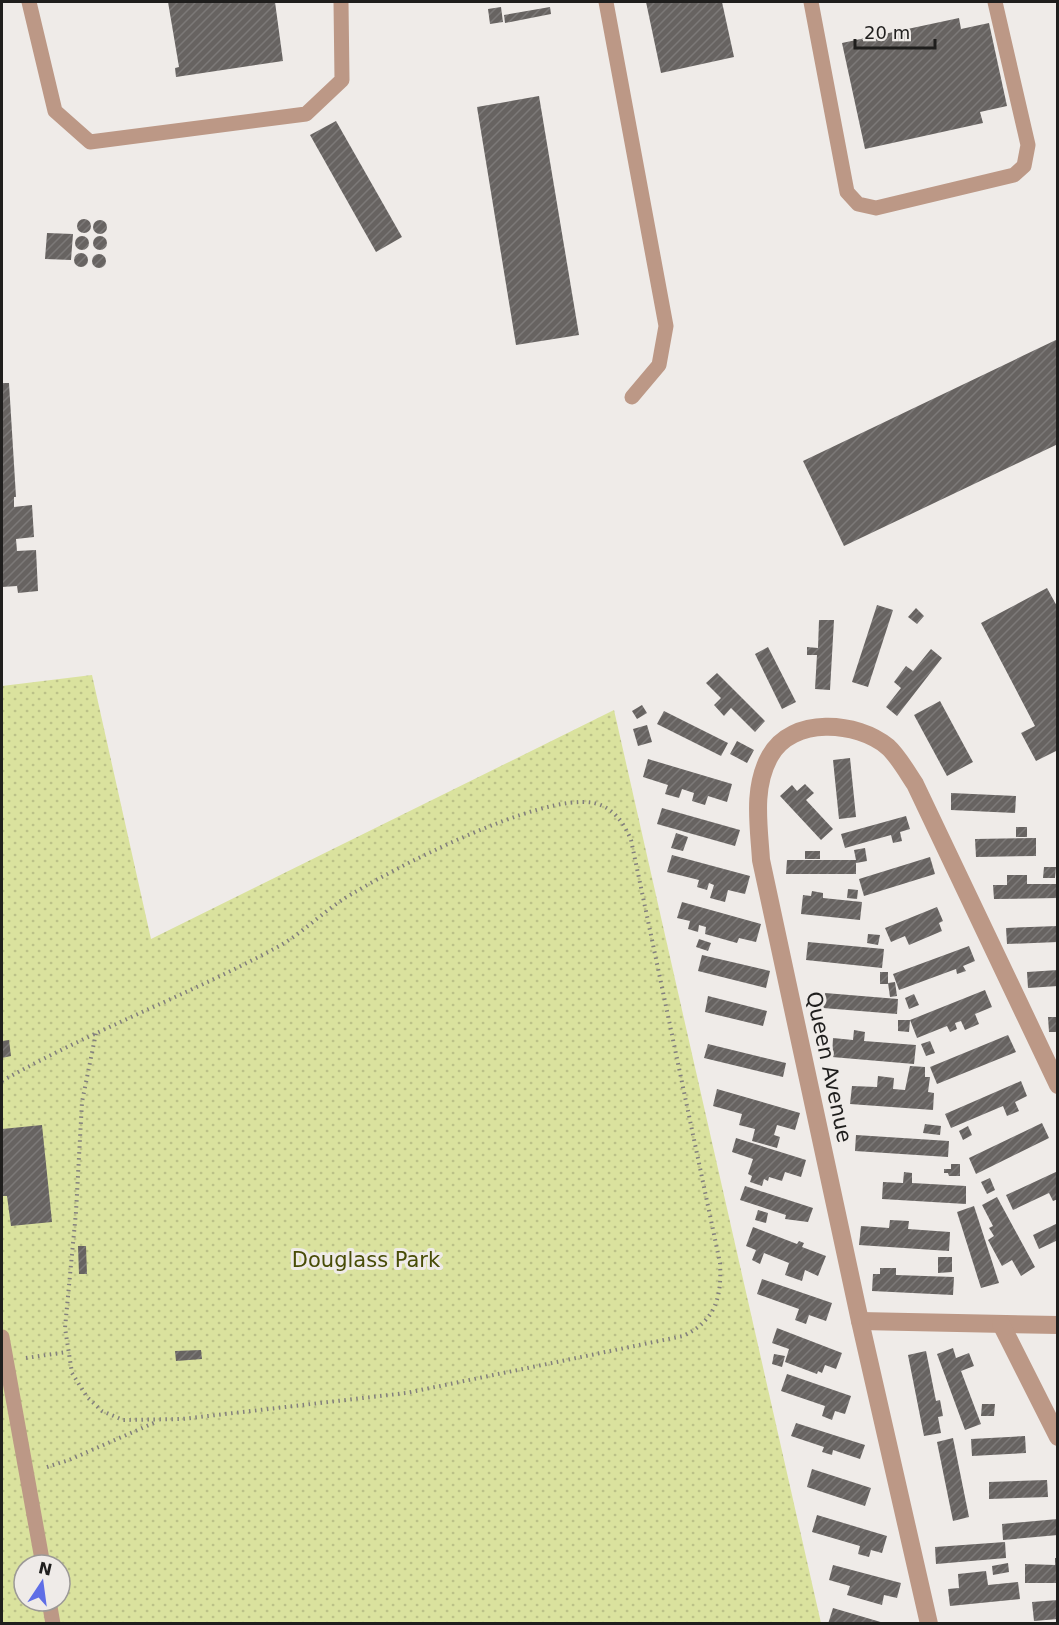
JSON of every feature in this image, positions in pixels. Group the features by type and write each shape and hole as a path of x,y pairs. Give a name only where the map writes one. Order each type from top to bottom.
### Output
{"street":[{"name":"Queen Avenue","path":"929,1623 860,1321 761,860 757,803 770,755 788,737 811,728 840,727 865,733 889,748 915,784 1058,1085"},
{"path":"860,1321 1058,1325"},
{"path":"1001,1324 1058,1437"}],"lane":[{"path":"29,2 55,111 90,142 306,114 342,80 341,2"},
{"path":"606,2 666,326 659,365 632,397"},
{"path":"811,2 847,192 858,204 876,208 1014,175 1024,166 1028,146 995,2"},
{"path":"2,1337 9,1361 41,1553"}],"path":[{"path":"2,1081 50,1054 273,950 368,885 506,820 548,806 573,802 606,807 626,828 631,840 720,1263 721,1277 715,1306 707,1320 682,1336 406,1393 159,1420 123,1420 102,1411 87,1397 72,1373 65,1328 76,1212 82,1102 96,1033"},
{"path":"9,1361 67,1352"},
{"path":"26,1471 69,1460 159,1420"}],"green space":[{"name":"Douglass Park","path":"92,675 151,939 614,710 821,1623 2,1623 2,686"}],"building":[{"path":"168,2 275,2 283,61 176,77 175,68 179,67"},
{"path":"646,2 722,2 734,57 661,73"},
{"path":"501,7 503,22 490,24 488,9"},
{"path":"550,7 551,14 505,23 504,15"},
{"path":"959,18 961,29 989,23 1007,106 980,112 983,123 865,149 842,43"},
{"path":"539,96 579,335 516,345 477,107"},
{"path":"336,121 402,237 376,252 310,135"},
{"path":"81,219 87,219 91,226 87,233 81,233 77,229 77,223"},
{"path":"97,220 103,220 107,227 103,234 97,234 93,230 93,224"},
{"path":"47,233 73,234 71,260 45,259"},
{"path":"79,236 85,236 89,243 85,250 79,250 75,246 75,240"},
{"path":"97,236 103,236 107,243 103,250 97,250 93,246 93,240"},
{"path":"78,253 84,253 88,260 84,267 78,267 74,263 74,257"},
{"path":"96,254 102,254 106,261 102,268 96,268 92,264 92,258"},
{"path":"1058,339 1058,444 844,546 803,461"},
{"path":"2,383 9,383 16,497 14,497 14,507 32,505 34,537 16,539 17,551 36,550 38,591 18,593 17,586 2,587"},
{"path":"1047,588 1058,608 1058,750 1036,761 1021,733 1035,726 981,623"},
{"path":"877,605 893,610 868,687 852,682"},
{"path":"916,608 924,616 917,624 908,617"},
{"path":"819,620 834,620 830,690 815,689 817,655 807,655 807,647 818,648"},
{"path":"768,647 796,702 782,709 755,654"},
{"path":"931,649 942,658 897,716 886,707 901,688 894,682 906,666 913,671"},
{"path":"717,673 765,721 755,732 731,708 724,716 714,705 721,698 706,683"},
{"path":"940,701 973,762 947,776 914,715"},
{"path":"642,705 647,713 637,719 632,711"},
{"path":"664,711 728,743 721,756 657,724"},
{"path":"647,725 652,742 638,746 633,729"},
{"path":"737,741 754,750 747,763 730,754"},
{"path":"850,758 856,817 839,819 833,760"},
{"path":"648,759 732,784 727,802 708,796 705,805 692,801 694,793 682,789 679,798 665,794 668,785 643,777"},
{"path":"805,784 814,793 806,800 833,829 821,840 780,796 792,785 797,791"},
{"path":"951,793 1016,796 1015,813 951,810"},
{"path":"662,808 740,830 735,846 657,824"},
{"path":"906,816 910,829 900,832 902,841 893,843 891,835 845,848 841,834"},
{"path":"1016,827 1027,827 1027,837 1016,837"},
{"path":"676,833 688,837 683,851 671,848"},
{"path":"1036,838 1036,856 976,857 975,839"},
{"path":"865,848 867,861 856,863 856,874 786,874 787,860 856,860 854,850"},
{"path":"805,851 820,851 820,859 805,859"},
{"path":"672,855 750,876 745,894 728,890 725,902 710,898 714,885 709,883 707,890 697,887 699,880 667,872"},
{"path":"930,857 935,874 864,896 859,879"},
{"path":"1044,867 1056,867 1055,878 1043,878"},
{"path":"1007,875 1027,875 1027,884 1058,884 1058,898 994,899 993,885 1007,885"},
{"path":"848,889 858,890 857,899 847,898"},
{"path":"812,891 823,893 823,898 862,902 860,920 801,914 803,895 811,896"},
{"path":"682,902 761,924 756,942 739,938 737,943 705,934 706,927 699,925 698,932 688,929 690,921 677,918"},
{"path":"937,907 943,921 939,923 942,931 909,945 905,936 891,942 885,928"},
{"path":"1058,926 1058,942 1007,944 1006,928"},
{"path":"868,934 880,935 878,945 867,943"},
{"path":"699,939 711,943 708,951 696,947"},
{"path":"808,942 884,949 882,968 806,960"},
{"path":"969,946 975,961 963,966 966,971 957,974 956,969 899,990 893,974"},
{"path":"702,955 770,971 766,988 698,971"},
{"path":"1058,970 1058,986 1028,988 1027,972"},
{"path":"880,972 888,972 888,984 880,984"},
{"path":"895,982 897,996 890,997 888,983"},
{"path":"985,990 992,1007 975,1014 979,1024 965,1030 961,1021 955,1023 957,1029 950,1032 947,1026 917,1038 910,1020"},
{"path":"825,993 898,999 897,1014 823,1008"},
{"path":"914,994 919,1005 909,1009 905,998"},
{"path":"708,996 767,1011 763,1026 705,1012"},
{"path":"1048,1017 1058,1017 1058,1032 1049,1032"},
{"path":"898,1020 910,1020 909,1032 898,1031"},
{"path":"854,1030 865,1032 864,1041 916,1045 914,1064 832,1057 833,1038 853,1040"},
{"path":"1008,1035 1016,1052 937,1084 930,1067"},
{"path":"9,1040 11,1056 2,1058 2,1041"},
{"path":"930,1041 935,1053 926,1056 921,1044"},
{"path":"708,1044 786,1063 783,1077 704,1058"},
{"path":"910,1066 925,1067 925,1077 930,1077 928,1092 934,1093 933,1110 850,1104 852,1086 877,1087 878,1076 894,1078 893,1089 905,1090"},
{"path":"1021,1081 1027,1096 1015,1102 1019,1111 1007,1116 1003,1106 951,1128 945,1114"},
{"path":"717,1089 800,1113 795,1130 777,1125 774,1135 780,1137 777,1148 752,1141 755,1129 739,1125 742,1114 713,1106"},
{"path":"1042,1123 1049,1138 976,1174 969,1158"},
{"path":"925,1124 941,1126 940,1135 923,1133"},
{"path":"42,1125 52,1222 11,1226 7,1196 2,1196 2,1129"},
{"path":"968,1126 972,1135 963,1140 959,1131"},
{"path":"856,1135 949,1141 948,1157 855,1151"},
{"path":"736,1138 806,1160 801,1177 785,1172 782,1181 769,1177 768,1181 764,1179 762,1186 750,1182 752,1176 748,1174 753,1159 732,1152"},
{"path":"951,1164 960,1164 960,1176 949,1176 948,1173 944,1173 944,1169 951,1169"},
{"path":"1058,1171 1058,1199 1053,1201 1049,1193 1013,1210 1006,1195"},
{"path":"904,1172 912,1173 912,1183 966,1186 966,1204 882,1199 883,1182 903,1183"},
{"path":"990,1178 995,1190 987,1194 981,1182"},
{"path":"745,1186 813,1208 808,1222 785,1219 786,1215 740,1200"},
{"path":"997,1197 1035,1267 1021,1276 1012,1260 1002,1266 988,1240 994,1236 989,1228 993,1226 982,1205"},
{"path":"974,1206 999,1283 981,1288 957,1212"},
{"path":"758,1210 768,1213 766,1223 755,1220"},
{"path":"890,1220 909,1221 908,1229 950,1232 949,1251 859,1245 861,1226 889,1228"},
{"path":"1058,1223 1058,1240 1039,1249 1033,1235"},
{"path":"753,1227 797,1244 799,1241 804,1243 802,1247 826,1256 818,1276 805,1270 802,1281 785,1275 789,1263 764,1253 760,1264 752,1260 756,1250 746,1246"},
{"path":"78,1246 86,1246 87,1274 79,1274"},
{"path":"938,1257 952,1257 952,1272 938,1273"},
{"path":"880,1268 896,1268 896,1275 954,1277 953,1295 872,1291 873,1274 880,1274"},
{"path":"762,1279 832,1303 826,1321 809,1315 806,1324 795,1320 799,1309 757,1294"},
{"path":"777,1328 842,1353 836,1369 825,1365 822,1373 818,1371 817,1374 785,1362 789,1349 772,1343"},
{"path":"953,1348 956,1358 969,1353 974,1366 961,1371 981,1424 965,1430 937,1354"},
{"path":"201,1350 202,1359 176,1361 175,1351"},
{"path":"926,1351 936,1401 940,1400 943,1416 938,1417 941,1433 924,1436 908,1355"},
{"path":"774,1354 785,1356 782,1367 772,1364"},
{"path":"787,1374 851,1396 845,1414 835,1411 832,1420 822,1416 825,1406 781,1391"},
{"path":"982,1404 995,1404 994,1416 981,1416"},
{"path":"796,1423 865,1445 860,1459 833,1450 832,1455 822,1452 824,1447 791,1436"},
{"path":"1025,1436 1026,1453 972,1456 971,1439"},
{"path":"953,1438 969,1517 953,1521 937,1442"},
{"path":"812,1469 871,1488 865,1506 807,1487"},
{"path":"1047,1480 1048,1497 989,1499 989,1482"},
{"path":"817,1515 887,1536 882,1553 871,1550 869,1557 858,1554 860,1546 812,1532"},
{"path":"1058,1519 1058,1535 1003,1540 1002,1524"},
{"path":"1005,1542 1006,1558 936,1564 935,1547"},
{"path":"1055,1558 1058,1558 1058,1583 1025,1583 1025,1564 1055,1565"},
{"path":"1008,1563 1009,1572 993,1575 992,1566"},
{"path":"833,1565 901,1583 897,1598 884,1595 882,1605 847,1595 850,1586 829,1580"},
{"path":"986,1571 988,1585 1018,1582 1020,1599 950,1606 948,1589 959,1588 958,1574"},
{"path":"1058,1600 1058,1619 1034,1621 1032,1602"},
{"path":"833,1608 884,1623 884,1624 828,1624"}]}
